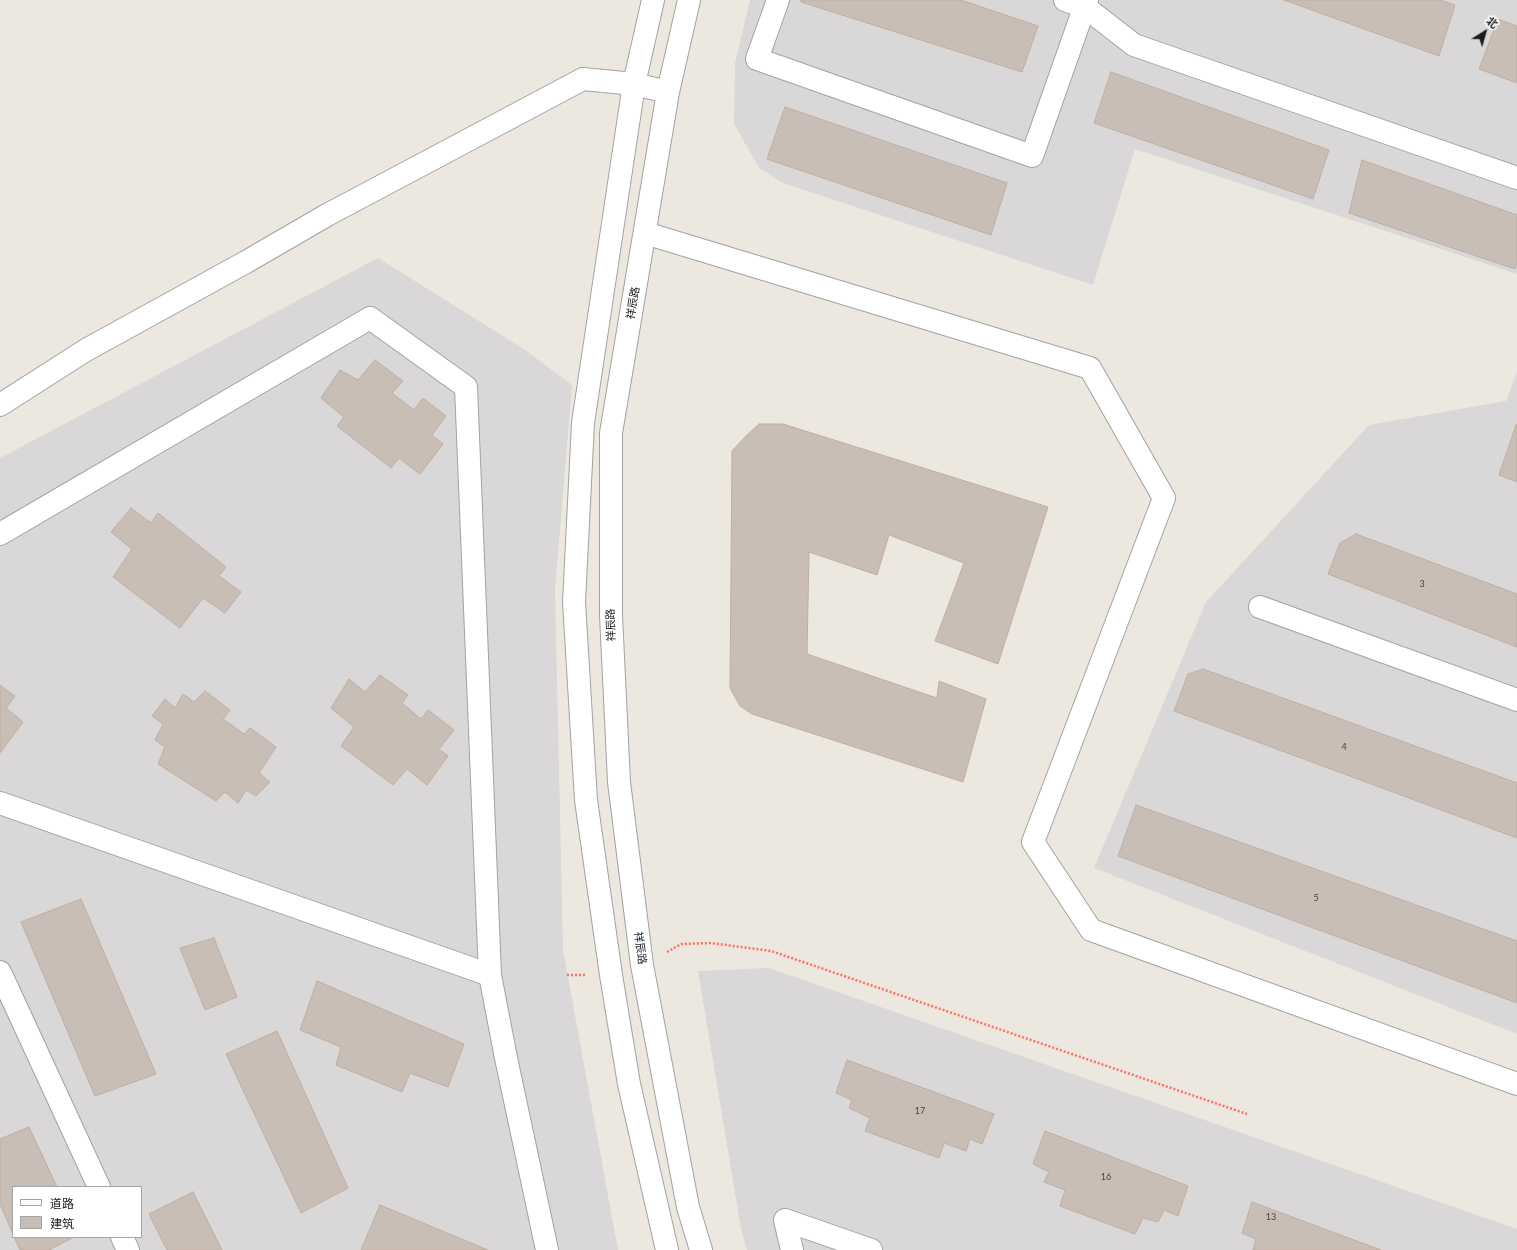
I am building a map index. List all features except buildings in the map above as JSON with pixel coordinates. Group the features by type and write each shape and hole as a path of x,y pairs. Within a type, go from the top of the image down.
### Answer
{"street":[{"path":"653,0 634,84 583,423 574,602 586,800 611,975 629,1084 667,1250"},
{"name":"祥辰路","path":"689,0 668,92 611,433 611,615 619,782 642,965 688,1207 701,1250"},
{"path":"778,0 758,59 1032,156 1079,2 1134,46 1517,178"},
{"path":"0,405 86,350 348,204 583,79 634,84 668,92"},
{"path":"645,233 1090,368 1164,498 1033,842 1091,930 1517,1084"},
{"path":"0,534 370,318 466,387 490,975 547,1250"},
{"path":"1260,607 1517,700"},
{"path":"0,803 490,975"},
{"path":"0,972 99,1186"},
{"path":"792,1250 785,1220 871,1250"},
{"path":"122,1238 128,1250"}],"path":[{"path":"642,965 681,944 711,943 771,951 1247,1114"},
{"path":"567,975 611,975"}],"shaded area":[{"path":"750,0 1517,0 1517,274 1135,149 1093,285 783,183 759,168 734,124 735,63"},
{"path":"378,258 525,350 572,385 555,590 563,950 618,1250 0,1250 0,458"},
{"path":"1517,372 1517,1034 1094,868 1206,602 1369,425 1506,401"},
{"path":"769,968 1517,1229 1517,1250 747,1250 741,1229 698,971"}]}
